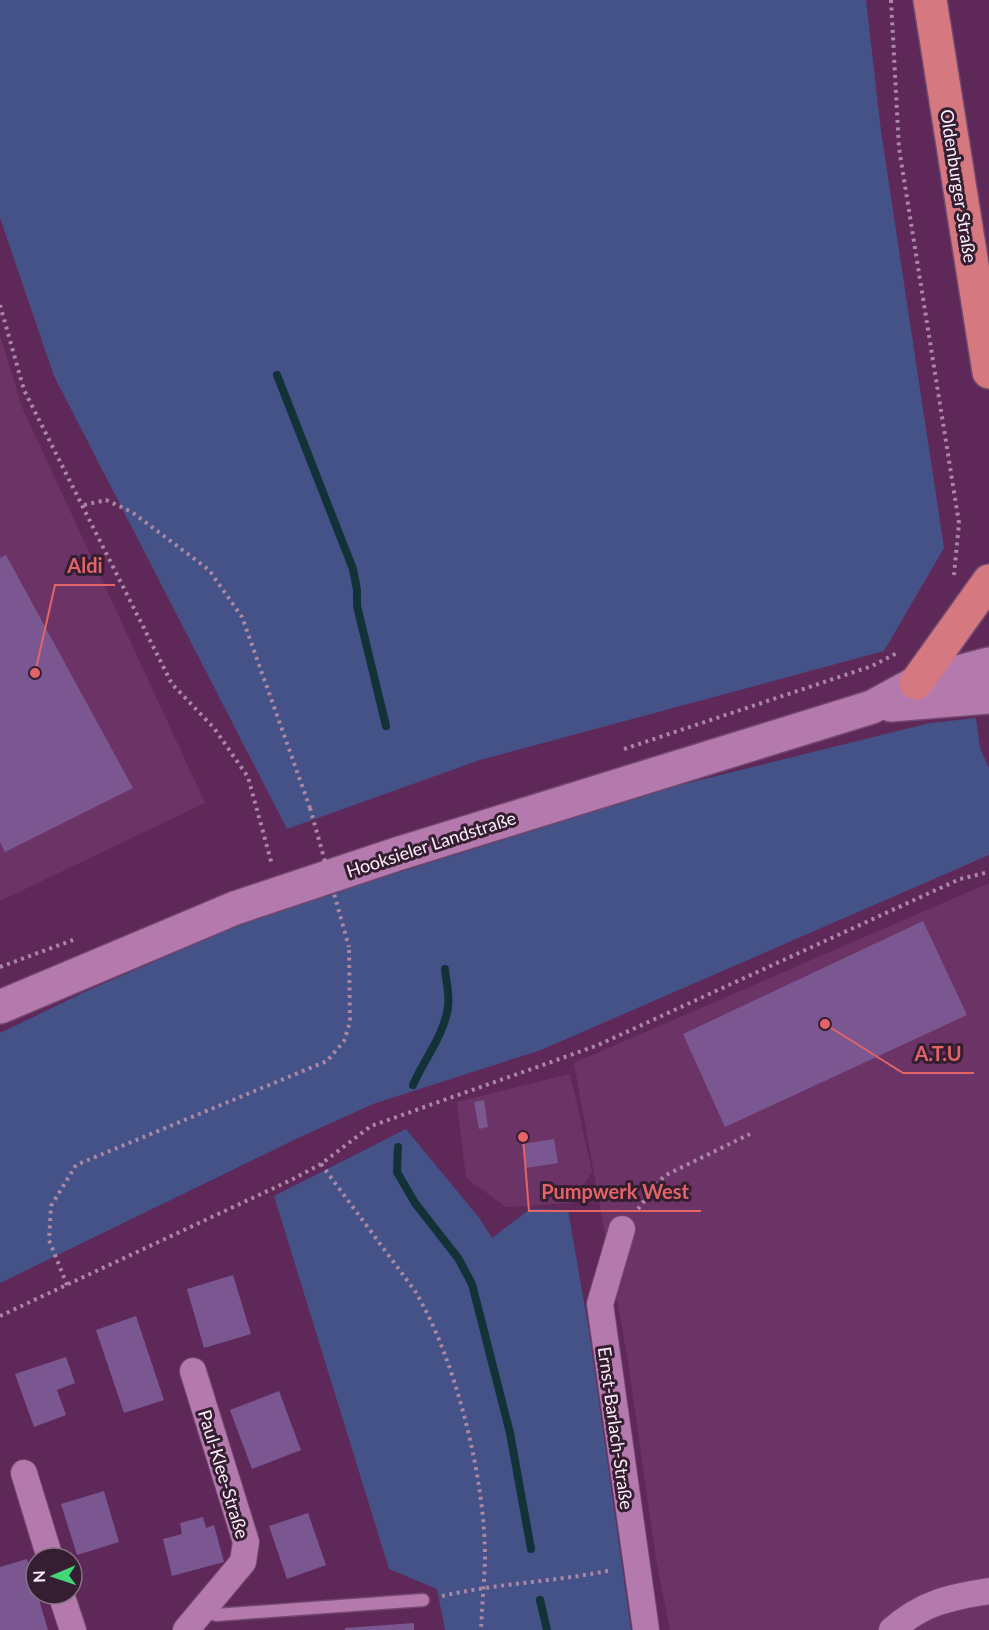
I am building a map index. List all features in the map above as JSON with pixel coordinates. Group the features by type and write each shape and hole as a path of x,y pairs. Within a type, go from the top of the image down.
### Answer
{"main road":[{"name":"Oldenburger Straße","path":"930,0 989,372"},
{"path":"916,683 989,580"},
{"name":"Hooksieler Landstraße","path":"0,1007 235,908 397,854 872,707 916,683 989,664"},
{"name":"Hooksieler Landstraße","path":"872,707 989,697"}],"street":[{"name":"Ernst-Barlach-Straße","path":"622,1228 600,1304 635,1566 646,1630"},
{"name":"Paul-Klee-Straße","path":"186,1630 243,1562 246,1542 193,1371"},
{"path":"24,1473 46,1546"},
{"path":"892,1630 912,1612 952,1596 989,1591"},
{"path":"66,1606 73,1630"}],"lane":[{"path":"203,1610 216,1615 423,1600"}],"path":[{"path":"891,0 899,148 959,523 955,572 951,580"},
{"path":"0,305 24,390 84,505 172,684 214,728 248,777 272,866"},
{"path":"67,1285 49,1239 51,1206 76,1165 327,1061 344,1041 350,1022 350,947 310,808 242,617 209,570 132,512 106,500 84,505"},
{"path":"0,1316 291,1180 321,1164 371,1126 596,1046 960,879 989,872"},
{"path":"622,1228 664,1176 750,1134"},
{"path":"321,1164 415,1292 426,1309 441,1348 472,1444 479,1486 484,1550 481,1630"},
{"path":"423,1600 482,1586 571,1578 635,1566"}],"shaded area":[{"path":"0,0 866,0 881,131 944,548 884,651 480,760 287,829 54,376 0,218"},
{"path":"0,335 22,407 205,803 0,901"},
{"path":"976,718 980,748 989,768 989,855 541,1050 373,1104 0,1283 0,1033 89,990 262,915 676,786 930,723"},
{"path":"989,883 989,1630 670,1630 656,1559 628,1361 574,1063"},
{"path":"570,1074 592,1172 571,1203 506,1207 466,1178 457,1102"},
{"path":"406,1129 480,1219 492,1238 530,1209 568,1210 589,1331 631,1630 445,1630 437,1589 389,1569 274,1196"}],"building":[{"path":"6,555 133,788 5,852 0,842 0,558"},
{"path":"923,921 967,1015 725,1127 683,1034"},
{"path":"484,1100 488,1127 479,1129 474,1102"},
{"path":"554,1139 558,1163 526,1168 522,1144"},
{"path":"233,1275 251,1334 204,1348 187,1289"},
{"path":"136,1316 164,1400 124,1413 96,1330"},
{"path":"66,1357 75,1383 57,1390 66,1415 34,1427 15,1374"},
{"path":"279,1391 301,1450 252,1469 230,1410"},
{"path":"104,1491 119,1542 84,1553 84,1546 74,1546 61,1504"},
{"path":"308,1513 326,1565 287,1579 269,1526"},
{"path":"203,1517 206,1528 214,1525 224,1562 172,1576 163,1539 182,1534 180,1523"},
{"path":"24,1560 24,1606 41,1606 48,1630 0,1630 0,1567"},
{"path":"414,1623 414,1630 345,1630 345,1628"}],"waterway":[{"path":"277,375 353,569 357,606 386,726"},
{"path":"413,1085 446,1018 449,998 445,969"},
{"path":"398,1147 397,1172 415,1203 458,1258 472,1284 510,1433 531,1549"},
{"path":"540,1600 547,1630"}],"place":[{"name":"Aldi","path":"35,673"},
{"name":"A.T.U","path":"825,1024"},
{"name":"Pumpwerk West","path":"523,1137"}]}
